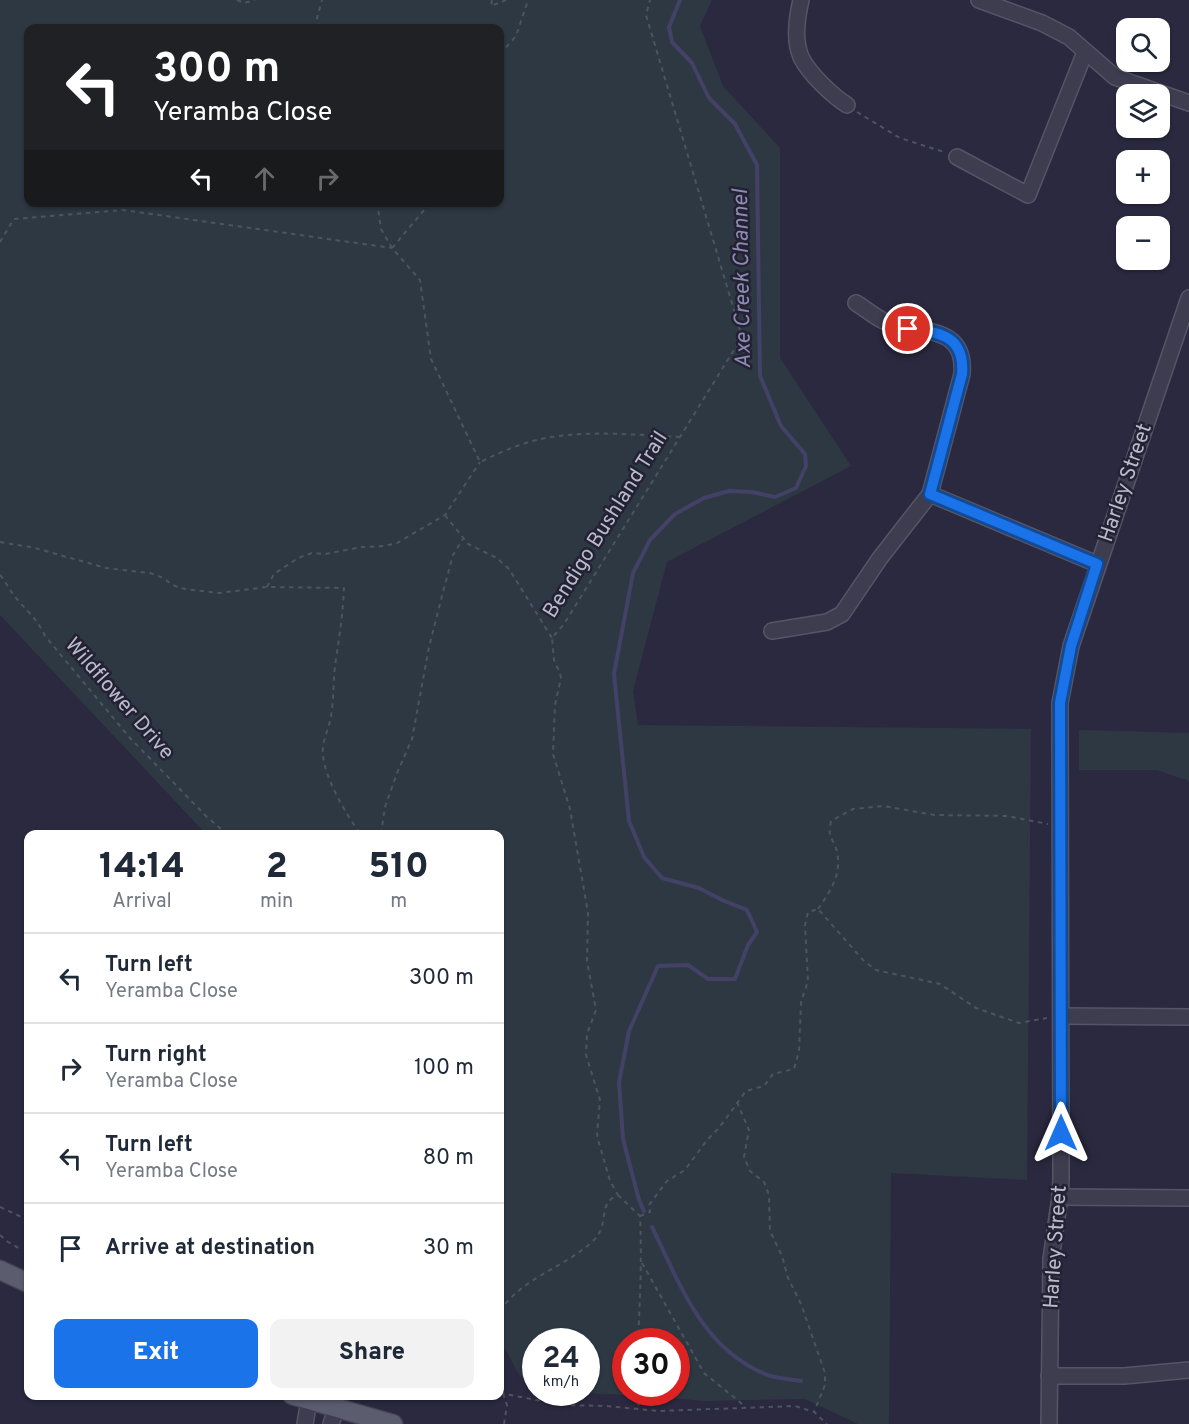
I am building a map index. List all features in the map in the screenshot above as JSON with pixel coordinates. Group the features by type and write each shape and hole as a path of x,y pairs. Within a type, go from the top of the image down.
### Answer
{"main road":[{"path":"0,1270 24,1281"},
{"path":"304,1400 333,1416 393,1424"}],"street":[{"path":"801,0 797,32 801,57 830,93 847,105"},
{"path":"979,0 1042,23 1069,37 1115,77 1189,103"},
{"path":"957,157 1028,195 1085,52"},
{"path":"772,631 827,622 842,614 880,558 930,494 962,374 961,354 953,340 939,332 908,329 885,322 856,303"},
{"name":"Harley Street","path":"1048,1424 1052,1259 1060,1197 1062,1016 1059,892 1062,683 1071,646 1097,564 1188,307"},
{"path":"930,494 1097,564"},
{"path":"1062,1016 1189,1017"},
{"path":"1060,1197 1189,1198"},
{"path":"1049,1376 1110,1377 1189,1370"},
{"path":"300,1400 305,1424"}],"path":[{"path":"237,0 244,3 255,0"},
{"path":"319,24 317,18 322,0"},
{"path":"492,0 491,6 506,0"},
{"path":"504,50 516,36 528,0"},
{"name":"Bendigo Bushland Trail","path":"618,1195 610,1181 599,1143 597,1134 600,1100 586,1055 587,1034 596,1010 587,961 589,920 570,809 553,754 556,691 561,678 554,660 552,638 564,624 742,337 646,15 650,0"},
{"path":"847,105 900,138 957,157"},
{"path":"378,207 381,230 392,248 420,280 431,359 480,462"},
{"path":"392,248 427,207"},
{"path":"0,242 14,219 123,210 392,248"},
{"path":"267,587 274,574 298,558 312,553 325,554 397,543 445,515 480,462 513,447 545,438 588,433 680,437"},
{"path":"445,515 468,544 497,558 509,569 552,638"},
{"path":"382,830 385,807 412,740 429,647 453,555 463,539"},
{"path":"0,542 35,548 106,568 150,573 184,589 219,593 267,587 344,588 332,713 322,756 329,778 349,818 358,830"},
{"name":"Wildflower Drive","path":"0,574 14,595 39,622 45,636 130,738 222,830"},
{"path":"640,1216 650,1212 649,1205 667,1181 685,1170 746,1090 764,1086 773,1074 794,1069 800,1051 801,1002 808,981 805,925 808,912 818,909 833,887 838,867 837,850 828,834 831,820 853,809 883,806 935,815 1007,816 1060,827"},
{"path":"818,909 863,960 876,969 940,984 976,1008 1019,1023 1062,1016"},
{"path":"737,1102 749,1130 744,1157 750,1171 764,1182 769,1195 770,1231 782,1256 788,1278 801,1304 825,1373 825,1385 814,1412"},
{"path":"504,1305 517,1291 591,1243 604,1224 606,1203 610,1198 618,1195 640,1216 642,1263 639,1280 638,1328"},
{"path":"0,1207 24,1218"},
{"path":"0,1234 22,1250"},
{"path":"642,1263 704,1374 744,1407"},
{"path":"504,1395 562,1405 659,1411 795,1406 814,1412 827,1424"},
{"path":"504,1400 507,1405 504,1424"}],"shaded area":[{"path":"0,0 712,0 700,26 723,86 780,148 780,358 851,466 667,562 633,691 638,725 1031,729 1027,1180 891,1173 889,1424 858,1424 805,1399 690,1400 690,1328 612,1328 612,1394 600,1394 600,1328 522,1328 522,1377 518,1373 504,1348 504,830 202,830 0,615"},
{"path":"1079,730 1189,733 1189,781 1157,770 1079,770"}],"waterway":[{"name":"Axe Creek Channel","path":"644,1211 623,1139 619,1082 629,1031 658,966 688,965 708,979 735,979 748,945 757,932 747,910 699,888 662,878 644,857 629,821 614,674 633,573 650,540 675,514 704,498 729,491 752,492 775,497 796,488 806,466 805,454 781,426 760,376 757,165 735,124 709,98 692,63 672,42 669,27 680,0"},
{"name":"Axe Creek Channel","path":"652,1227 695,1312 725,1348 743,1363 765,1374 801,1381"}],"route":[{"path":"908,329 939,332 953,340 961,354 963,364 930,494 1097,564 1065,667 1060,703 1061,1133"}]}
